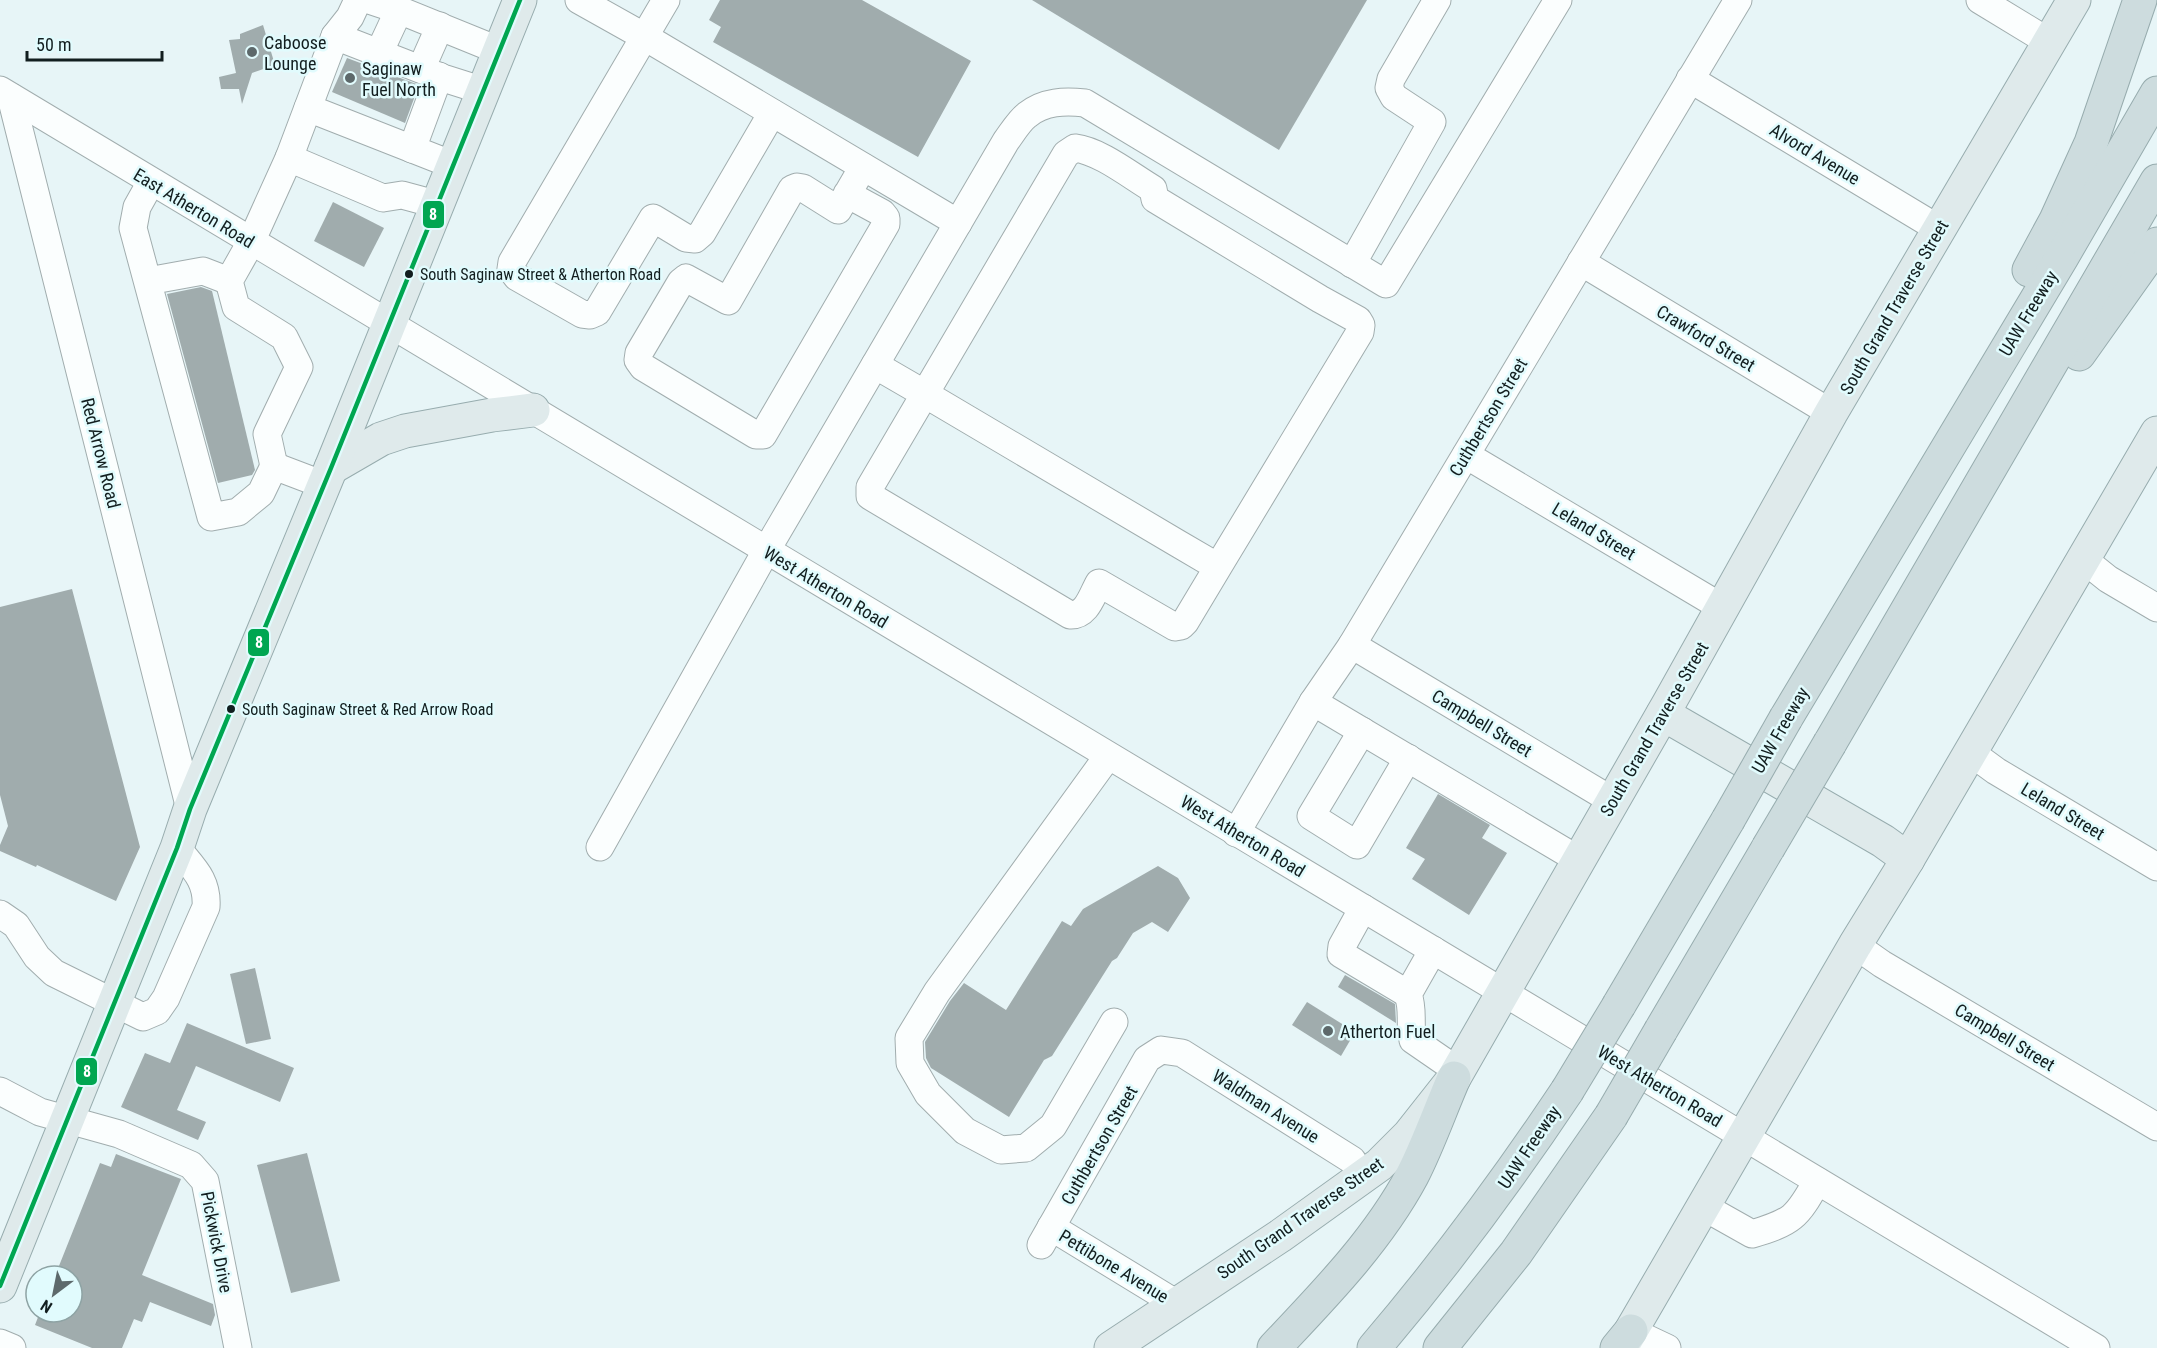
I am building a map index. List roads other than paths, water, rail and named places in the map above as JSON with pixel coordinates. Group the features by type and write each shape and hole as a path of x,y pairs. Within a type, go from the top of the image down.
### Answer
{"highway":[{"path":"1868,581 1961,395 2069,193 2098,125 2140,0"},
{"name":"UAW Freeway","path":"1374,1348 1473,1226 1567,1090 2157,93"},
{"path":"1440,1348 1523,1243 1611,1116 2157,181"},
{"path":"1899,625 2045,402 2157,244"},
{"path":"1274,1348 1341,1274 1381,1225 1412,1175 1456,1074"}],"main road":[{"path":"0,1286 177,848 190,809 439,205 520,0"},
{"name":"South Grand Traverse Street","path":"1111,1348 1280,1236 1379,1165 1409,1135 1456,1074 1663,714 1831,413 2074,0"},
{"path":"328,476 366,447 392,434 492,415 533,410"},
{"path":"1623,1342 1704,1208 1855,945 1908,859 2157,433"},
{"path":"1663,714 1882,841 1908,859"}],"street":[{"path":"151,182 136,207 133,228 211,517 238,512 261,493 274,466 267,434 299,367 284,337 236,307 229,281 251,242 289,158 334,36 350,17 358,0"},
{"path":"369,0 500,51"},
{"path":"579,0 958,223"},
{"path":"666,0 512,262 512,269 517,277 582,314 590,315 597,312 653,218 686,238 695,239 702,233 772,112"},
{"path":"1352,264 1432,122 1394,97 1389,88 1391,79 1437,0"},
{"path":"600,847 766,551 1006,141 1026,115 1062,100 1085,103 1386,284 1558,0"},
{"name":"Cuthbertson Street","path":"1236,833 1313,702 1352,645 1738,0"},
{"path":"1980,0 2049,42"},
{"path":"379,53 399,10"},
{"path":"412,149 440,26"},
{"path":"334,36 484,91"},
{"name":"Alvord Avenue","path":"1690,79 1939,229"},
{"name":"East Atherton Road","path":"6,94 389,324"},
{"name":"Red Arrow Road","path":"6,94 190,809"},
{"path":"308,108 453,165"},
{"path":"1075,148 1086,150 1153,189 1155,199 1358,320 1361,325 1360,332 1218,567 1181,626 1175,627 1099,582 1084,611 1077,615 1070,615 870,496 870,487 1066,154 1075,148"},
{"path":"289,158 383,198 402,195 439,205"},
{"path":"848,194 882,213 886,218 886,224 763,435 756,435 643,367 638,360 639,353 681,282 686,278 693,280 728,301 792,189 803,188 838,210 863,167"},
{"name":"Crawford Street","path":"1581,262 1831,413"},
{"path":"148,281 203,271 229,281"},
{"name":"West Atherton Road","path":"389,324 2096,1348"},
{"path":"875,365 1218,567"},
{"name":"Leland Street","path":"1466,455 1723,608"},
{"path":"274,466 328,476"},
{"path":"2083,559 2108,579 2157,608"},
{"name":"Campbell Street","path":"1352,645 1613,801"},
{"path":"1313,702 1579,860"},
{"path":"1362,731 1311,816 1357,845 1408,758"},
{"name":"Leland Street","path":"1970,752 1996,771 2157,867"},
{"path":"1108,756 938,992 909,1038 910,1063 928,1094 964,1131 1001,1150 1026,1148 1053,1126 1114,1022"},
{"path":"0,914 16,925 37,957 54,973 143,1017 157,1011 166,998 206,907 207,893 201,878 177,848"},
{"path":"1363,908 1342,946 1341,954 1408,993 1413,1007 1410,1028 1413,1040 1456,1074"},
{"name":"Campbell Street","path":"1855,945 1882,964 2157,1127"},
{"path":"1408,993 1433,950"},
{"name":"Cuthbertson Street","path":"1046,1236 1147,1059 1161,1050"},
{"name":"Waldman Avenue","path":"1161,1050 1182,1053 1192,1059 1352,1160 1363,1177"},
{"name":"Pickwick Drive","path":"2,1099 39,1112 119,1134 191,1165 205,1181 238,1348"},
{"path":"1704,1208 1752,1234 1782,1225 1802,1209 1817,1181"},
{"name":"Pettibone Avenue","path":"1046,1236 1177,1304"},
{"path":"1623,1342 1667,1348"},
{"path":"0,1343 12,1348"}],"place":[{"name":"Caboose Lounge","path":"252,52"},
{"name":"Saginaw Fuel North","path":"350,78"},
{"name":"South Saginaw Street & Atherton Road","path":"409,274"},
{"name":"South Saginaw Street & Red Arrow Road","path":"231,709"},
{"name":"Atherton Fuel","path":"1328,1031"}]}
